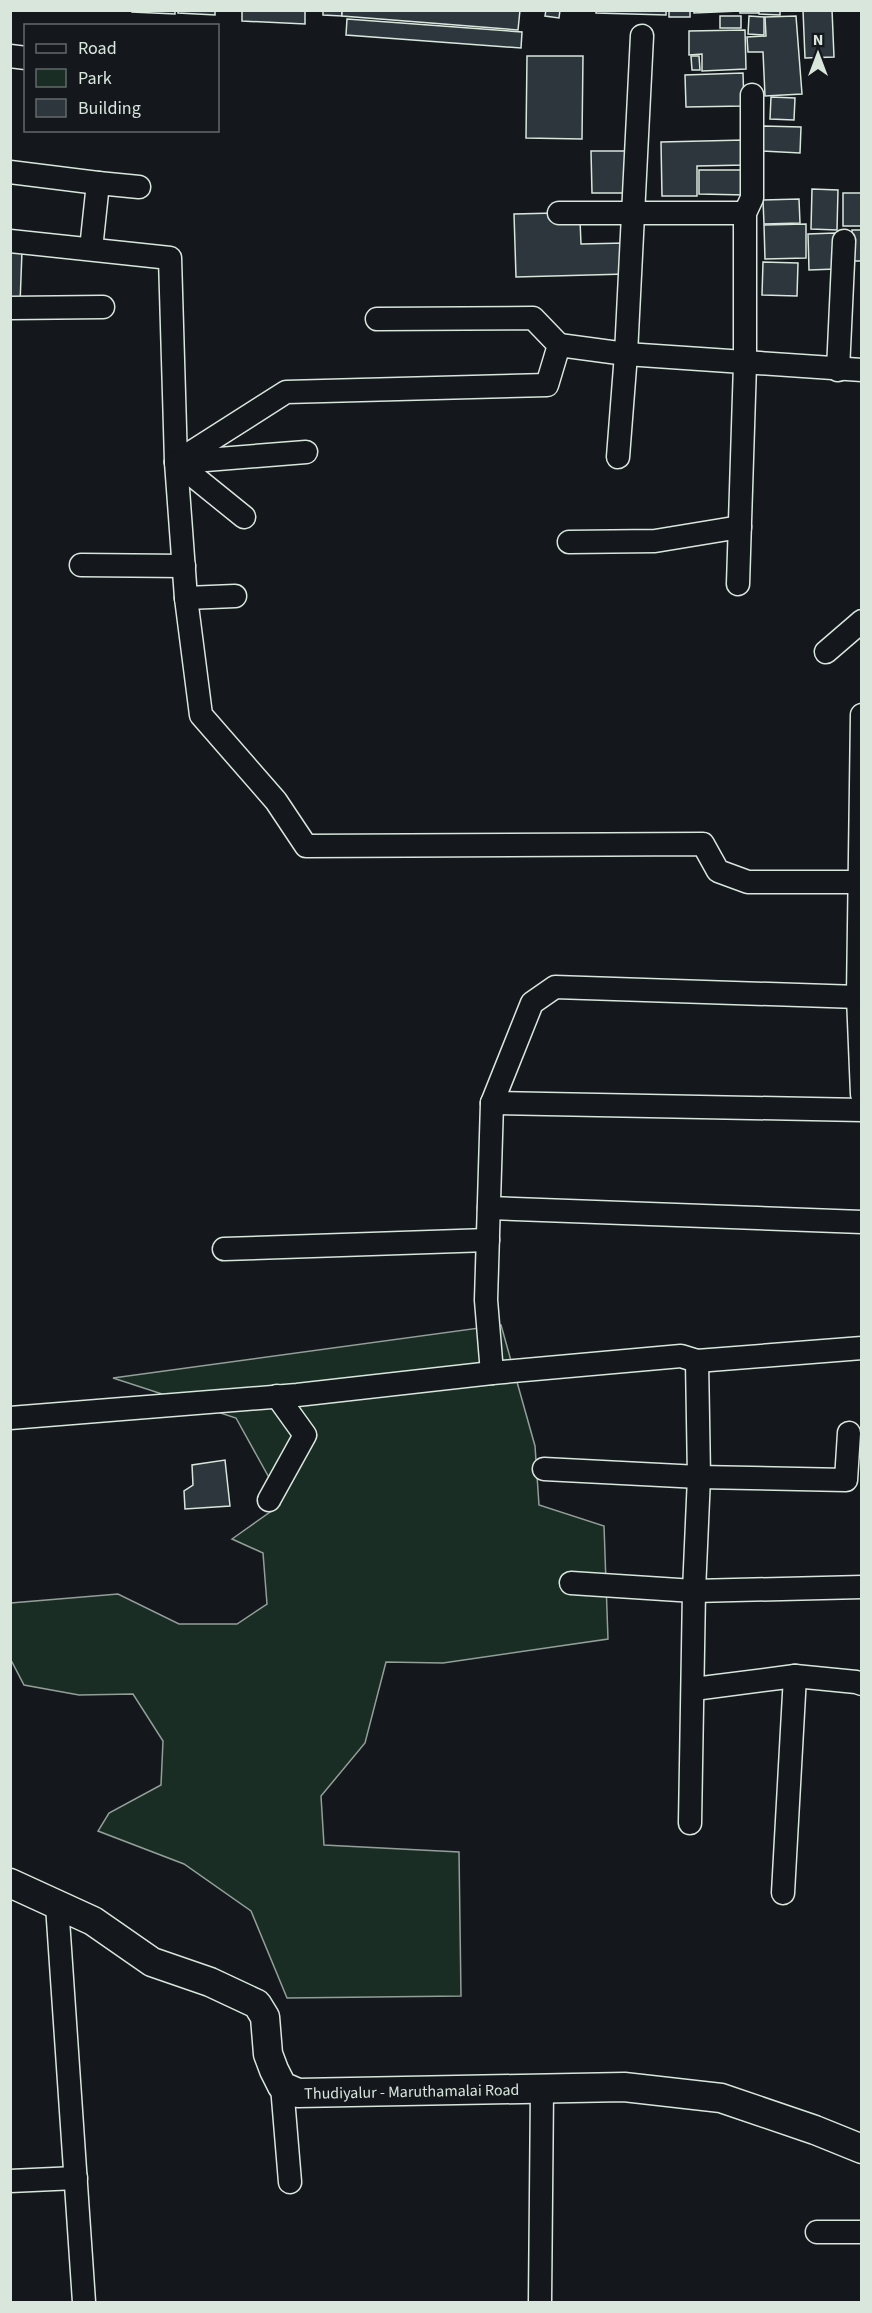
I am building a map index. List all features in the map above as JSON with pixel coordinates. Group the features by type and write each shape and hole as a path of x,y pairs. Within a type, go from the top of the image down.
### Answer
{"main road":[{"name":"Thudiyalur - Maruthamalai Road","path":"10,1883 93,1921 152,1962 210,1982 257,2004 265,2017 268,2054 282,2086 298,2093 624,2087 721,2098 815,2130 861,2149"}],"street":[{"path":"618,457 626,354 642,36"},
{"path":"738,584 746,364 745,213 752,198 752,95"},
{"path":"10,172 139,187"},
{"path":"91,249 98,183"},
{"path":"559,213 745,213"},
{"path":"10,241 170,258 176,462 186,598 201,715 276,801 306,846 704,844 718,871 748,882 861,882"},
{"path":"838,370 844,241"},
{"path":"10,308 103,307"},
{"path":"377,319 533,318 559,345 626,354 746,364 861,370"},
{"path":"176,462 286,392 546,385 559,345"},
{"path":"176,462 306,452"},
{"path":"176,462 244,517"},
{"path":"569,542 655,541 740,527"},
{"path":"81,564 184,566"},
{"path":"186,598 235,596"},
{"path":"826,652 861,621"},
{"path":"861,715 858,997 861,1094"},
{"path":"492,1373 486,1300 492,1103 532,1002 555,987 858,997"},
{"path":"492,1103 861,1110"},
{"path":"489,1208 861,1222"},
{"path":"224,1250 488,1240"},
{"path":"10,1418 277,1396 681,1356 697,1361 861,1348"},
{"path":"690,1823 693,1591 699,1477 697,1361"},
{"path":"269,1500 305,1435 277,1396"},
{"path":"544,1469 699,1477 846,1480 849,1433"},
{"path":"571,1583 693,1591 861,1587"},
{"path":"693,1689 795,1676 861,1684"},
{"path":"783,1893 795,1676"},
{"path":"57,1905 84,2302"},
{"path":"282,2086 290,2182"},
{"path":"540,2302 542,2089"},
{"path":"10,2181 76,2178"},
{"path":"817,2232 861,2232"}],"green space":[{"path":"501,1325 535,1446 539,1505 604,1526 608,1639 443,1663 386,1662 365,1743 321,1796 324,1845 459,1852 461,1996 287,1998 251,1911 184,1864 98,1831 109,1813 161,1785 163,1741 133,1694 79,1695 24,1685 11,1660 11,1603 118,1594 179,1624 237,1624 267,1604 263,1553 232,1539 280,1505 272,1483 236,1418 113,1378"}],"building":[{"path":"132,10 175,10 175,14 132,12"},
{"path":"178,10 215,10 215,15 178,13"},
{"path":"242,10 305,10 305,24 242,21"},
{"path":"323,10 342,10 342,16 323,15"},
{"path":"342,10 520,10 518,30 342,16"},
{"path":"546,10 560,10 559,18 545,16"},
{"path":"596,10 666,10 666,15 596,13"},
{"path":"669,10 690,10 690,17 669,17"},
{"path":"694,10 739,10 739,11 694,13"},
{"path":"740,10 758,10 758,13 740,13"},
{"path":"759,10 780,10 780,15 759,14"},
{"path":"803,10 832,10 834,57 805,58"},
{"path":"720,16 741,16 741,28 720,28"},
{"path":"749,16 764,17 764,35 748,34"},
{"path":"796,16 802,94 765,96 763,52 748,52 747,37 766,36 765,17"},
{"path":"347,19 522,32 521,48 346,35"},
{"path":"745,30 746,69 702,71 702,54 689,55 689,31"},
{"path":"527,56 583,56 582,139 526,138"},
{"path":"691,56 699,56 700,70 692,70"},
{"path":"743,73 744,106 686,107 685,75"},
{"path":"771,97 795,98 794,120 770,119"},
{"path":"763,126 801,127 800,153 762,151"},
{"path":"744,140 745,165 697,166 697,196 662,196 661,142"},
{"path":"591,151 626,151 626,193 592,193"},
{"path":"699,170 745,170 745,195 699,194"},
{"path":"812,189 838,190 837,230 811,229"},
{"path":"843,193 862,193 862,226 843,226"},
{"path":"799,199 800,223 764,224 763,200"},
{"path":"555,213 580,220 581,244 625,243 626,274 516,277 514,214"},
{"path":"806,224 806,258 765,259 764,225"},
{"path":"852,230 862,230 862,261 851,261"},
{"path":"835,233 836,269 809,270 808,234"},
{"path":"10,251 22,251 20,304 10,303"},
{"path":"763,262 798,263 797,296 762,295"},
{"path":"225,1460 230,1506 185,1509 184,1491 193,1485 192,1465"}]}
